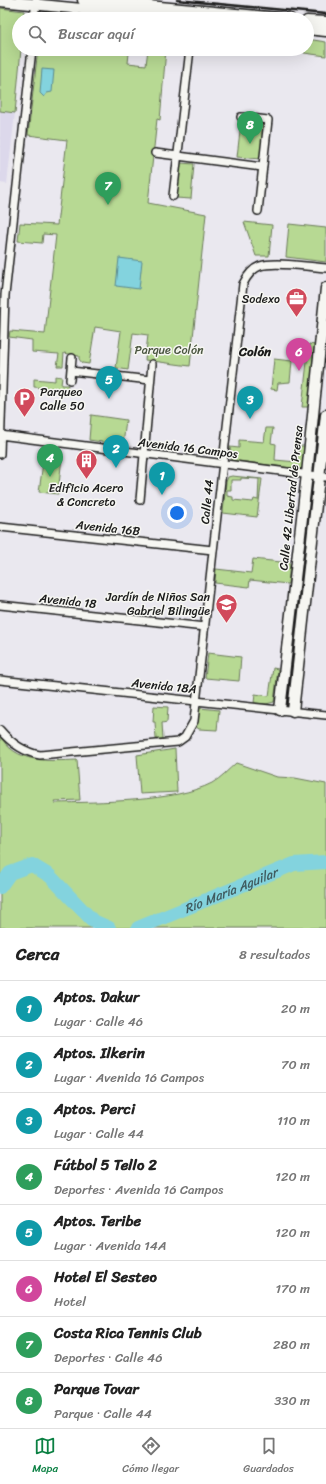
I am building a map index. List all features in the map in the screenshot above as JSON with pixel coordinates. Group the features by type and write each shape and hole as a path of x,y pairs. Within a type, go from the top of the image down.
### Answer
{"main road":[{"path":"83,0 214,12"},
{"path":"0,1 36,2 123,12"},
{"path":"314,21 326,22"},
{"path":"314,30 326,31"},
{"name":"Calle 42 Libertad de Prensa","path":"280,710 307,474 326,288"},
{"path":"293,711 323,476 326,415"}],"street":[{"path":"35,12 36,2"},
{"path":"0,454 3,294 31,56"},
{"path":"173,196 189,56"},
{"path":"241,117 268,120 258,211"},
{"path":"155,153 262,167"},
{"name":"Calle 44","path":"0,730 17,747 30,753 40,755 165,744 178,742 185,737 194,721 244,284 252,270 260,266 270,264 326,268"},
{"path":"70,380 72,358"},
{"path":"140,500 152,364"},
{"path":"71,371 150,380"},
{"name":"Avenida 16 Campos","path":"0,435 323,476"},
{"name":"Avenida 16B","path":"0,527 213,550"},
{"name":"Avenida 18","path":"0,605 205,627"},
{"name":"Avenida 18A","path":"0,680 326,715"}],"shaded area":[{"path":"0,111 15,113 7,184 0,183"}],"green space":[{"path":"0,8 24,12 12,12 12,56 20,56 15,113 0,111"},
{"path":"314,40 326,42 326,56 314,54"},
{"name":"Parque Colón","path":"37,56 129,56 128,63 146,65 147,56 165,56 160,120 157,119 148,203 206,214 190,366 145,360 148,335 133,333 128,370 116,368 121,331 95,327 89,364 82,363 79,356 64,353 63,366 57,366 59,354 32,352 32,340 9,337 10,331 45,334 56,235 43,234 42,243 18,241 20,223 57,225 67,140 28,135"},
{"path":"241,122 264,125 260,159 237,157"},
{"path":"180,163 194,164 191,199 176,198"},
{"path":"244,222 272,225 269,256 256,256"},
{"path":"289,224 326,228 326,262 286,257"},
{"path":"309,344 315,345 309,407 302,407"},
{"path":"274,359 292,361 290,382 278,383 277,390 271,389"},
{"path":"55,376 62,377 61,385 68,385 67,390 34,387 34,379 55,381"},
{"path":"91,415 126,420 123,445 89,440"},
{"path":"266,428 273,428 271,443 276,444 275,460 297,462 299,446 306,446 303,468 299,469 231,460 230,447 239,448 239,440 264,442"},
{"path":"44,455 62,457 58,494 39,492"},
{"path":"232,476 262,479 257,517 223,513 226,482 228,477","holes":["241,478 259,479 258,500 254,499 253,502 233,500 233,497 227,496 227,490 231,490 231,480 241,480"]},
{"path":"253,559 290,563 288,584 250,580 249,587 215,583 216,569 251,573"},
{"path":"208,653 241,657 239,681 205,678"},
{"path":"273,668 278,669 274,702 266,704 254,703 255,694 269,696"},
{"path":"154,706 168,707 167,722 162,723 163,739 156,739 155,722 153,722"},
{"path":"200,708 219,710 217,730 199,729 196,727 198,710"},
{"path":"0,735 6,744 23,756 34,759 56,761 77,760 80,800 54,801 55,803 136,800 178,794 212,783 236,763 277,777 295,778 326,784 326,928 0,928"},
{"path":"175,749 177,792 140,794 137,755"}],"water":[{"path":"42,69 54,70 52,92 47,93 44,97 40,93"},
{"path":"119,258 142,261 139,289 116,286"}],"waterway":[{"name":"Río María Aguilar","path":"138,928 294,864 326,862"},
{"name":"Río María Aguilar","path":"0,887 10,873 32,865 50,876 93,921 109,928"}],"railway":[{"path":"177,0 305,12"},
{"path":"314,13 326,14"}],"place":[{"name":"Parque Tovar","path":"250,144"},
{"name":"Costa Rica Tennis Club","path":"108,205"},
{"name":"Sodexo","path":"296,318"},
{"name":"Hotel El Sesteo","path":"299,371"},
{"name":"Aptos. Teribe","path":"109,399"},
{"name":"Parqueo Calle 50","path":"24,418"},
{"name":"Aptos. Perci","path":"250,419"},
{"name":"Aptos. Ilkerin","path":"116,468"},
{"name":"Fútbol 5 Tello 2","path":"50,477"},
{"name":"Edificio Acero & Concreto","path":"86,480"},
{"name":"Aptos. Dakur","path":"162,495"},
{"name":"Jardín de Niños San Gabriel Bilingüe","path":"226,624"}],"district":[{"name":"Colón","path":"255,351"}]}
